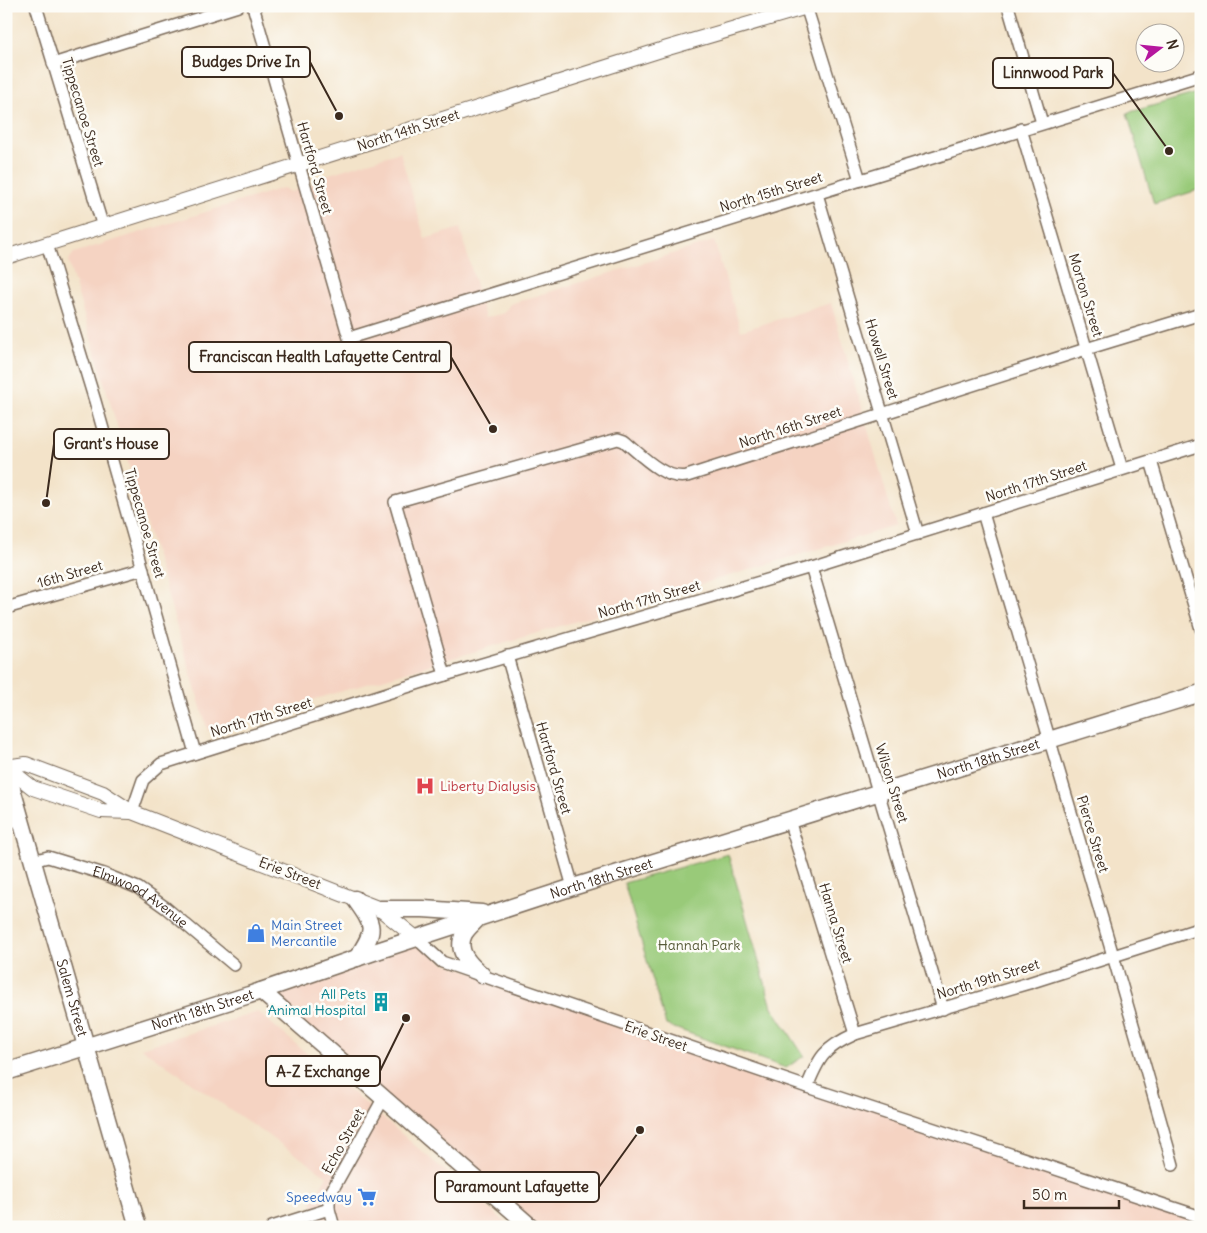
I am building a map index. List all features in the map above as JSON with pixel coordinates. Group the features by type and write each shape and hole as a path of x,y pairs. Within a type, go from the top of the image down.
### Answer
{"main road":[{"name":"North 18th Street","path":"6,1072 261,991 572,887 879,794 1201,693"},
{"name":"Salem Street","path":"6,767 13,821 32,861 138,1227"},
{"path":"355,899 368,917 371,926 370,938 357,958"},
{"path":"380,909 423,909 494,913"},
{"path":"478,918 464,934 462,944 468,963 482,976"},
{"path":"261,991 531,1227"}],"street":[{"name":"Tippecanoe Street","path":"36,6 102,227"},
{"path":"53,64 238,6"},
{"name":"Hartford Street","path":"252,6 350,338"},
{"path":"1008,6 1042,122"},
{"path":"808,7 860,180"},
{"name":"North 14th Street","path":"6,257 661,50 808,7"},
{"name":"North 15th Street","path":"350,338 817,194 1042,122 1201,75"},
{"name":"Morton Street","path":"1021,129 1122,469"},
{"name":"Howell Street","path":"817,194 918,534"},
{"name":"Tippecanoe Street","path":"47,244 195,753"},
{"name":"North 16th Street","path":"444,675 395,502 618,439 624,441 669,475 680,478 1201,314"},
{"name":"North 17th Street","path":"132,812 143,780 161,764 444,675 811,567 1201,445"},
{"path":"1151,461 1201,628"},
{"name":"Pierce Street","path":"983,513 1114,956 1173,1165"},
{"name":"Wilson Street","path":"811,567 942,1009"},
{"name":"16th Street","path":"6,608 143,569"},
{"name":"Hartford Street","path":"507,656 572,887"},
{"name":"Erie Street","path":"6,767 26,764 103,792 132,812 380,909 442,962 807,1087 1201,1216"},
{"name":"Erie Street","path":"6,767 33,788 101,810 132,812"},
{"name":"Hanna Street","path":"789,820 854,1034"},
{"name":"Elmwood Avenue","path":"32,861 48,857 104,874 138,888 166,908 234,965"},
{"name":"North 19th Street","path":"807,1087 824,1053 837,1042 854,1034 942,1009 1201,928"},
{"name":"Echo Street","path":"334,1227 329,1208 329,1196 383,1099"},
{"path":"272,1227 329,1208"}],"shaded area":[{"path":"400,152 425,239 460,228 485,318 504,313 510,304 714,241 741,331 831,303 896,526 208,731 68,261 74,253 283,188 291,192 323,180 323,176"},
{"path":"416,938 442,962 1201,1217 1201,1227 531,1227 261,991"},
{"path":"258,1012 511,1227 322,1227 312,1201 327,1176 141,1048"}],"green space":[{"path":"1201,92 1201,189 1154,204 1127,113"},
{"name":"Hannah Park","path":"728,854 772,1007 804,1056 786,1068 666,1025 624,883"}],"place":[{"name":"Budges Drive In","path":"339,116"},
{"name":"Linnwood Park","path":"1169,151"},
{"name":"Franciscan Health Lafayette Central","path":"493,429"},
{"name":"Grant's House","path":"46,503"},
{"name":"Liberty Dialysis","path":"425,786"},
{"name":"Main Street Mercantile","path":"256,933"},
{"name":"All Pets Animal Hospital","path":"381,1002"},
{"name":"A-Z Exchange","path":"406,1018"},
{"name":"Paramount Lafayette","path":"640,1130"},
{"name":"Speedway","path":"367,1197"}]}
